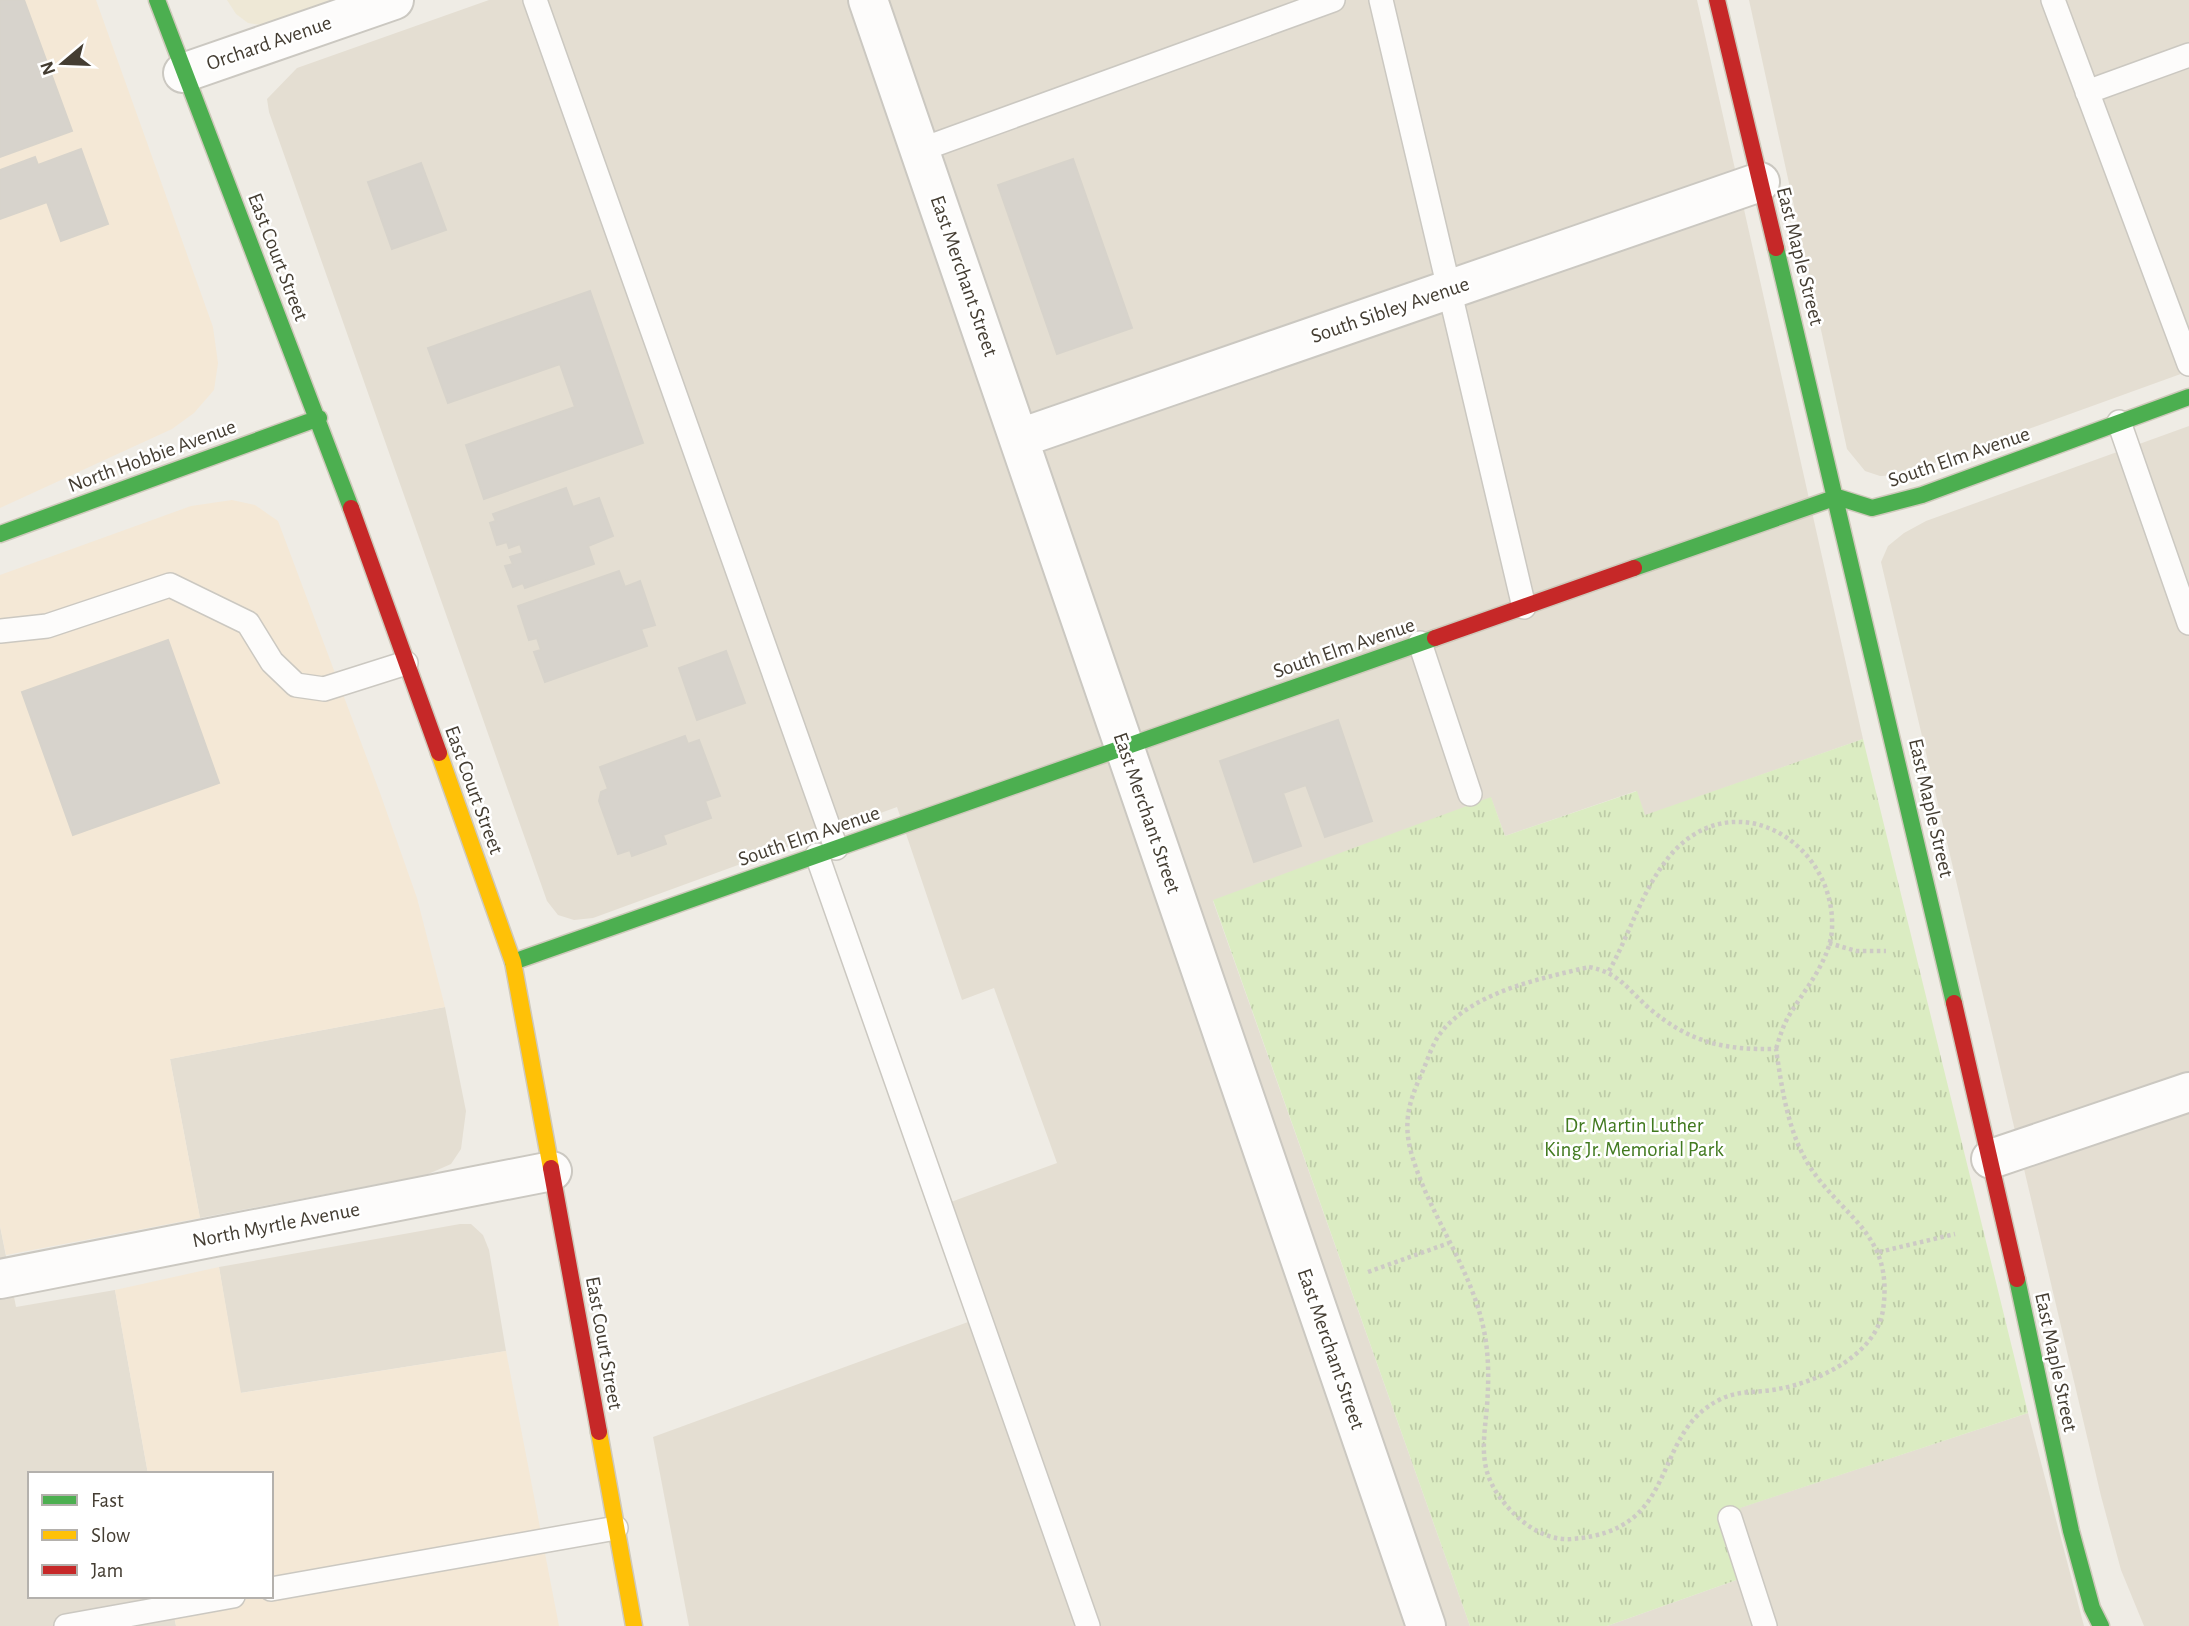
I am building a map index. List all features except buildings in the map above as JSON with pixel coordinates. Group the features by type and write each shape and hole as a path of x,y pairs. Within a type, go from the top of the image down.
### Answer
{"main road":[{"name":"East Court Street","path":"157,0 183,73 319,418 513,962 634,1626"},
{"name":"East Maple Street","path":"1717,0 1837,497 1990,1159 2070,1531 2092,1608 2101,1626"},
{"name":"South Elm Avenue","path":"513,962 1837,497 1872,508 1922,495 2189,397"},
{"name":"North Hobbie Avenue","path":"0,534 319,418"}],"street":[{"name":"Orchard Avenue","path":"183,73 394,0"},
{"name":"East Merchant Street","path":"868,0 1426,1626"},
{"name":"South Sibley Avenue","path":"1020,438 1760,182"},
{"path":"1990,1159 2189,1092"},
{"name":"North Myrtle Avenue","path":"0,1279 552,1171"}],"lane":[{"path":"535,0 1088,1626"},
{"path":"920,150 1333,0"},
{"path":"1381,0 1524,607"},
{"path":"2053,0 2189,364"},
{"path":"2087,92 2189,55"},
{"path":"2119,422 2189,622"},
{"path":"0,631 47,626 170,585 248,623 272,662 296,685 324,689 407,663"},
{"path":"1420,643 1470,794"},
{"path":"1730,1518 1765,1626"},
{"path":"273,1589 616,1528"},
{"path":"66,1626 222,1598"}],"path":[{"path":"1609,971 1656,874 1668,858 1701,831 1720,825 1742,823 1764,827 1787,837 1807,852 1823,876 1831,902 1829,943 1786,1022 1776,1049 1786,1105 1795,1136 1811,1168 1864,1227 1879,1252 1883,1312 1870,1339 1854,1354 1814,1379 1778,1389 1725,1397 1703,1409 1671,1457 1653,1498 1631,1521 1599,1536 1566,1539 1536,1531 1515,1516 1497,1494 1484,1466 1482,1446 1489,1366 1484,1329 1466,1273 1412,1154 1406,1128 1408,1103 1438,1037 1458,1015 1480,1002 1551,976 1589,967 1609,971 1650,1009 1677,1028 1707,1042 1734,1050 1776,1049"},
{"path":"1829,943 1856,951 1886,951"},
{"path":"1879,1252 1955,1234"},
{"path":"1368,1272 1450,1242"}],"shaded area":[{"path":"0,0 96,0 213,327 218,363 214,390 194,413 172,429 0,508"},
{"path":"227,0 332,0 261,25 248,23 236,14"},
{"path":"489,0 1697,0 1863,739 1645,816 1636,791 1505,836 1491,798 1213,901 1470,1626 689,1626 653,1437 990,1314 951,1202 1057,1163 994,988 962,1000 897,807 593,918 574,920 558,915 547,901 269,112 267,99 297,68"},
{"path":"1749,0 2189,0 2189,371 1901,475 1880,476 1865,471 1847,449"},
{"path":"2189,426 2189,1626 2144,1626 2121,1570 2101,1496 1881,562 1888,546 1926,521"},
{"path":"232,500 255,505 278,521 417,898 445,1007 170,1059 200,1218 6,1255 0,1226 0,575 191,506"},
{"path":"445,1007 466,1111 461,1149 451,1164 426,1175 200,1218 170,1059"},
{"path":"471,1224 483,1235 489,1250 506,1351 240,1393 219,1267"},
{"path":"0,1226 16,1307 115,1290 148,1472 28,1472 28,1598 170,1598 176,1626 0,1626"},
{"path":"219,1267 241,1393 506,1351 559,1626 176,1626 170,1598 273,1598 273,1472 148,1472 115,1290"},
{"path":"2028,1413 2084,1626 1607,1626 1759,1572 1739,1508"}],"green space":[{"name":"Dr. Martin Luther King Jr. Memorial Park","path":"1863,739 2028,1413 1740,1508 1759,1572 1607,1626 1470,1626 1213,900 1491,797 1505,836 1637,791 1645,815"}],"traffic: fast":[{"path":"157,0 351,508"},
{"path":"1776,248 1954,1003"},
{"path":"1634,568 1837,497 1872,508 1922,495 2189,397"},
{"path":"0,534 319,418"},
{"path":"513,962 1435,638"},
{"path":"2017,1279 2071,1531 2092,1608 2101,1626"}],"traffic: slow":[{"path":"439,753 513,962 551,1168"},
{"path":"599,1432 634,1626"}],"traffic: jam":[{"path":"1717,0 1776,248"},
{"path":"351,508 439,753"},
{"path":"1435,638 1634,568"},
{"path":"1954,1003 2017,1279"},
{"path":"551,1168 599,1432"}]}
